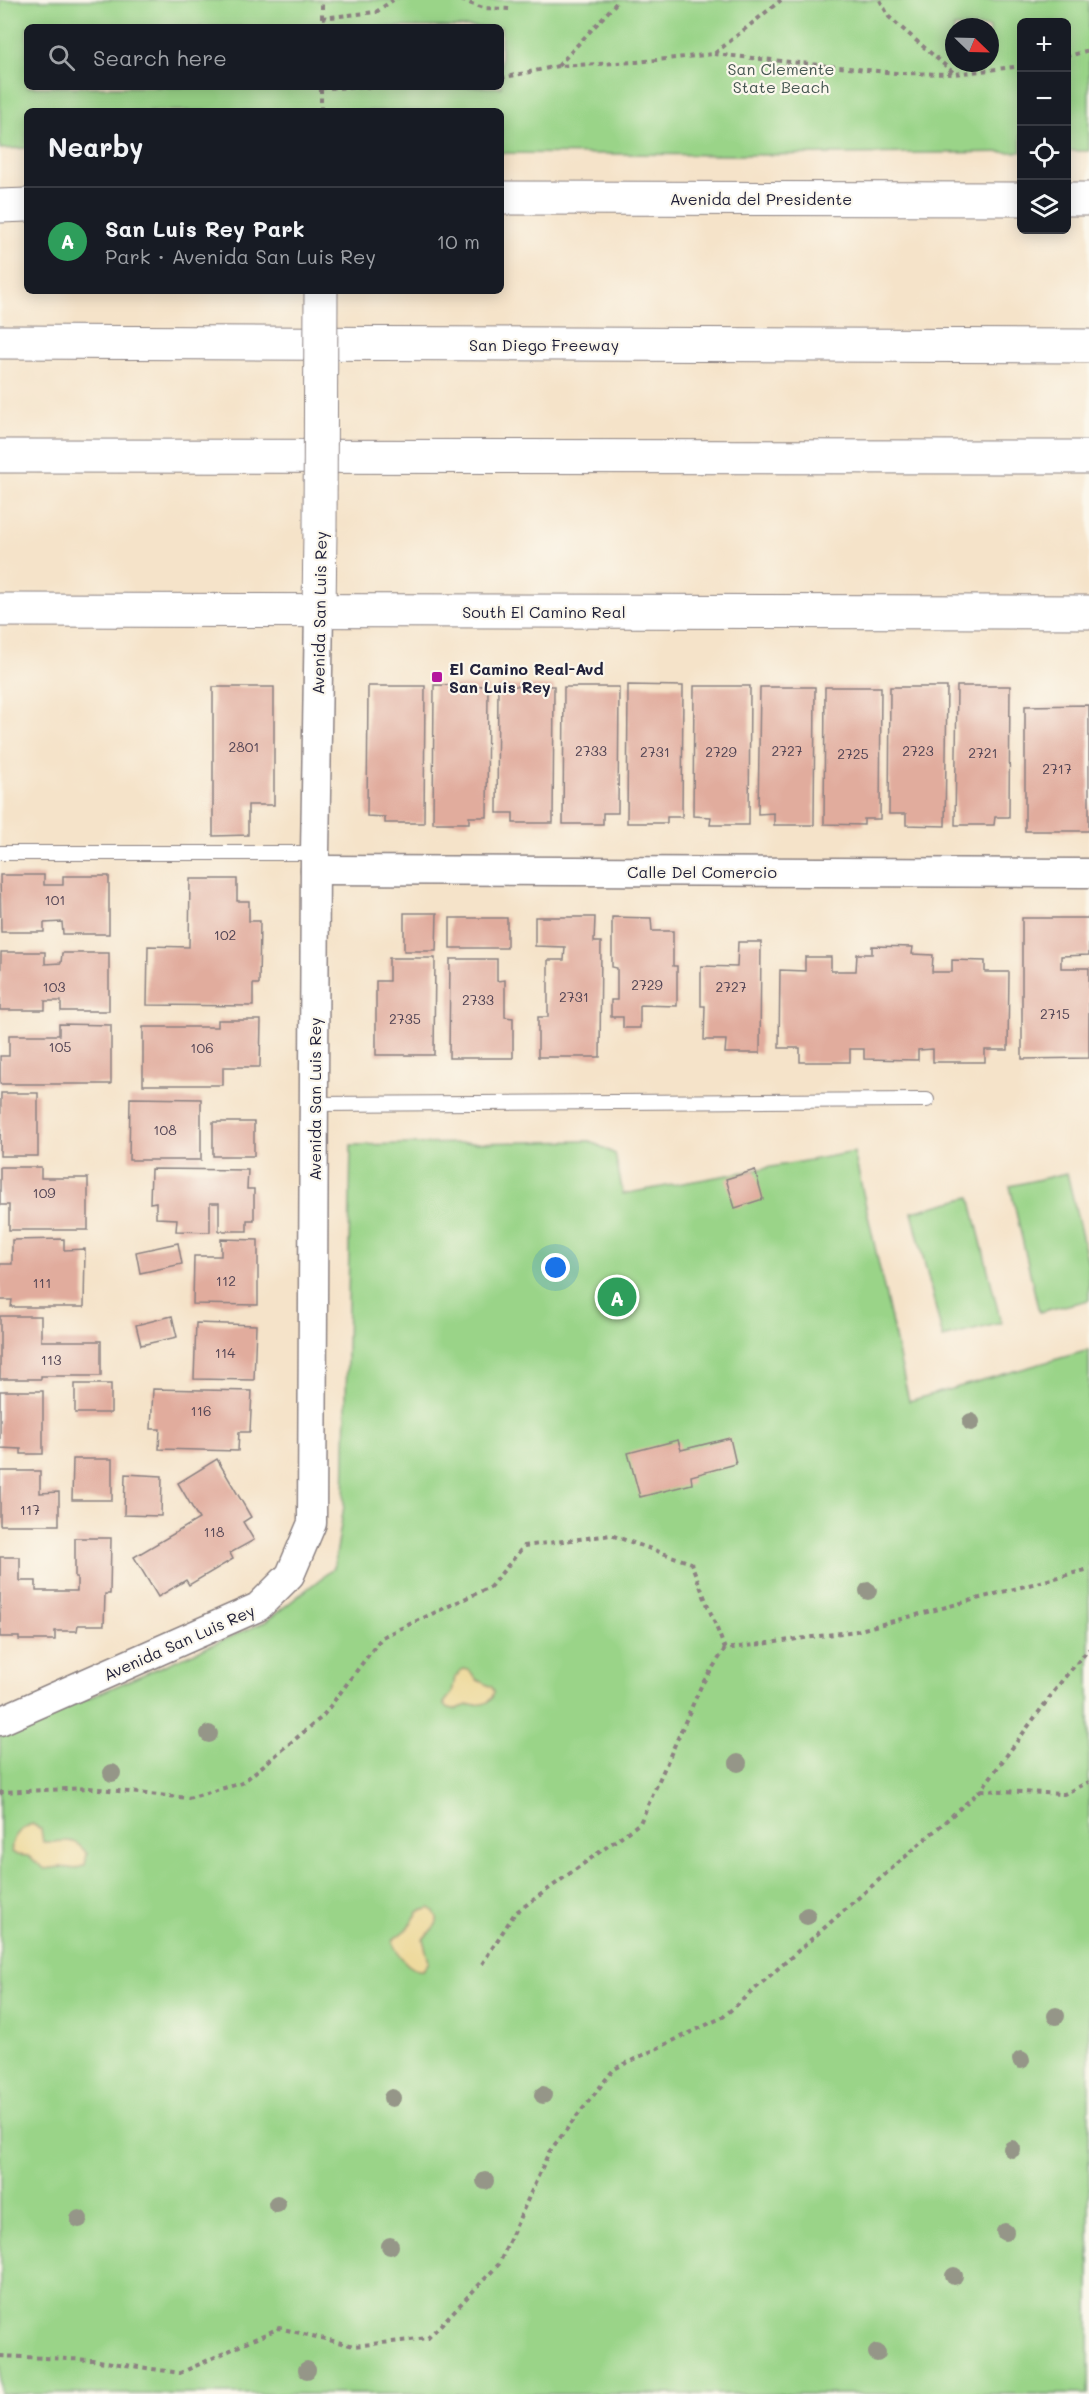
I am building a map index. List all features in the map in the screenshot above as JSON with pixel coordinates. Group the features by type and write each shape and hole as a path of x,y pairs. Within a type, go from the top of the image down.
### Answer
{"main road":[{"name":"Avenida del Presidente","path":"504,198 1017,199"},
{"path":"1071,199 1089,199"},
{"path":"0,206 24,205"},
{"name":"Avenida San Luis Rey","path":"319,610 321,294"},
{"name":"San Diego Freeway","path":"0,342 1089,346"},
{"path":"0,456 1089,457"},
{"name":"South El Camino Real","path":"0,610 1089,612"}],"street":[{"name":"Avenida San Luis Rey","path":"0,1721 258,1608 290,1575 312,1523 315,861 319,610"},
{"name":"Calle Del Comercio","path":"315,861 1089,873"}],"lane":[{"path":"0,853 315,861"},
{"path":"314,1104 927,1100"}],"path":[{"path":"322,0 322,24"},
{"path":"322,18 376,12 393,0"},
{"path":"461,0 483,8 510,9"},
{"path":"558,66 619,0"},
{"path":"714,54 781,0"},
{"path":"880,0 889,17 956,74"},
{"path":"1071,55 1089,50"},
{"path":"504,77 558,66 637,62 714,54 896,73 956,74 1017,67"},
{"path":"321,90 321,108"},
{"path":"0,1794 2,1792 89,1788 188,1798 242,1783 322,1717 382,1636 490,1587 524,1546 611,1535 691,1563 725,1649"},
{"path":"482,1964 515,1913 640,1823 702,1684 725,1649 856,1632 1089,1569"},
{"path":"0,2356 92,2360 180,2373 279,2328 354,2346 428,2338 499,2264 549,2152 614,2069 723,2017 981,1790 1064,1677 1089,1649"},
{"path":"981,1790 1064,1794 1089,1782"}],"green space":[{"name":"San Clemente State Beach","path":"0,0 1089,0 1089,151 1071,151 1071,18 1017,18 1017,152 736,155 504,153 504,108 24,108 24,148 0,149"},
{"path":"590,1141 615,1154 623,1194 854,1152 909,1401 1089,1350 1089,2394 0,2394 0,1736 265,1622 334,1568 344,1506 351,1145"},
{"path":"1067,1173 1089,1267 1089,1300 1039,1312 1010,1186"},
{"path":"970,1197 1001,1323 943,1338 912,1212"}],"sand":[{"path":"463,1669 469,1670 477,1680 492,1687 494,1692 491,1700 456,1709 447,1707 444,1703 452,1693 455,1677"},
{"path":"32,1824 41,1829 43,1842 67,1841 77,1844 87,1854 85,1865 76,1869 60,1867 45,1869 28,1856 12,1852 14,1838"},
{"path":"430,1908 435,1913 437,1921 423,1939 429,1962 423,1970 418,1970 405,1962 393,1944 394,1939 408,1928 418,1912"}],"building":[{"path":"434,685 488,686 487,817 469,817 469,823 433,823"},
{"path":"628,685 683,686 682,817 667,817 667,823 627,823"},
{"path":"368,686 425,686 424,823 385,823 385,817 367,816"},
{"path":"498,686 554,686 553,823 513,823 513,813 497,813"},
{"path":"694,686 750,686 749,825 710,825 711,817 693,816"},
{"path":"957,686 1010,686 1009,817 995,817 994,825 955,825"},
{"path":"213,687 274,687 274,805 248,805 248,835 213,836"},
{"path":"564,687 619,687 618,813 603,813 603,824 563,824"},
{"path":"760,687 815,687 814,825 774,825 774,813 758,814"},
{"path":"825,687 881,687 880,819 864,819 864,825 824,824"},
{"path":"890,687 947,687 945,826 906,825 906,814 889,814"},
{"path":"1089,705 1089,831 1025,831 1025,706"},
{"path":"0,875 44,875 44,885 63,885 63,876 109,876 109,934 63,934 62,922 44,923 44,932 1,932"},
{"path":"190,879 237,879 237,901 249,901 249,921 260,921 259,984 253,984 253,1006 147,1005 148,946 189,947"},
{"path":"404,913 437,913 436,951 404,951"},
{"path":"535,917 595,917 594,942 601,942 600,1057 538,1057 538,1017 548,1017 548,960 564,960 565,947 535,946"},
{"path":"612,917 651,918 652,931 673,931 673,966 677,966 677,1006 640,1005 640,1028 623,1028 623,1017 611,1017 611,1000 617,1000 617,968 612,967"},
{"path":"450,918 507,918 507,948 450,948"},
{"path":"1022,918 1089,918 1089,955 1061,956 1061,968 1089,968 1089,1058 1022,1059"},
{"path":"738,942 761,942 760,1053 725,1053 726,1040 704,1040 705,1006 701,1006 701,966 737,967"},
{"path":"872,946 913,947 912,954 933,955 932,972 952,972 952,960 985,961 985,972 1009,972 1008,1050 985,1050 985,1062 933,1062 933,1049 918,1050 918,1060 864,1059 864,1049 850,1049 850,1062 800,1062 800,1048 779,1048 780,970 805,971 805,957 831,957 831,971 856,971 857,954 872,954"},
{"path":"1,952 45,952 45,964 61,963 62,953 109,953 109,1011 61,1011 61,1001 45,1001 45,1010 0,1010"},
{"path":"389,958 435,958 434,1055 376,1055 376,981 389,981"},
{"path":"450,959 497,959 497,981 505,980 505,1017 513,1018 513,1058 449,1058"},
{"path":"218,1020 261,1020 260,1067 223,1067 223,1085 143,1085 143,1027 218,1027"},
{"path":"59,1024 111,1025 111,1084 0,1084 0,1056 9,1056 9,1035 59,1035"},
{"path":"1,1093 38,1093 38,1156 0,1156"},
{"path":"130,1098 201,1099 201,1160 129,1160"},
{"path":"213,1122 254,1122 254,1156 213,1156"},
{"path":"0,1167 41,1167 41,1178 88,1178 88,1230 9,1230 9,1205 0,1205"},
{"path":"151,1169 248,1170 247,1189 254,1189 254,1220 247,1220 247,1231 219,1231 219,1203 210,1203 210,1232 176,1231 177,1219 156,1218 156,1202 150,1203"},
{"path":"755,1170 763,1199 735,1208 726,1179"},
{"path":"64,1239 64,1250 85,1249 84,1307 11,1307 12,1300 0,1300 0,1264 12,1264 12,1240"},
{"path":"221,1239 258,1240 258,1305 193,1304 194,1256 221,1256"},
{"path":"178,1243 182,1264 140,1273 136,1252"},
{"path":"0,1316 41,1316 41,1341 101,1341 101,1376 0,1379"},
{"path":"172,1316 177,1337 141,1345 136,1325"},
{"path":"196,1323 256,1325 254,1380 194,1379"},
{"path":"75,1384 111,1384 111,1413 75,1413"},
{"path":"153,1389 252,1391 250,1432 239,1432 238,1451 159,1449 160,1429 151,1429"},
{"path":"0,1391 43,1391 43,1454 21,1454 21,1449 0,1448"},
{"path":"730,1438 736,1464 691,1476 692,1484 640,1497 628,1453 678,1440 681,1450"},
{"path":"73,1459 112,1459 112,1500 72,1500"},
{"path":"217,1459 251,1517 243,1522 254,1540 230,1553 233,1559 189,1585 186,1580 158,1597 134,1557 199,1519 178,1483"},
{"path":"0,1471 40,1471 40,1493 59,1492 59,1525 0,1525"},
{"path":"125,1474 162,1476 161,1516 124,1515"},
{"path":"75,1538 111,1538 110,1594 105,1594 104,1625 78,1625 77,1631 55,1631 55,1640 19,1640 19,1637 0,1637 0,1557 20,1557 20,1581 36,1581 36,1591 77,1591"}],"place":[{"name":"El Camino Real-Avd San Luis Rey","path":"437,677"},
{"name":"San Luis Rey Park","path":"617,1297"}]}
